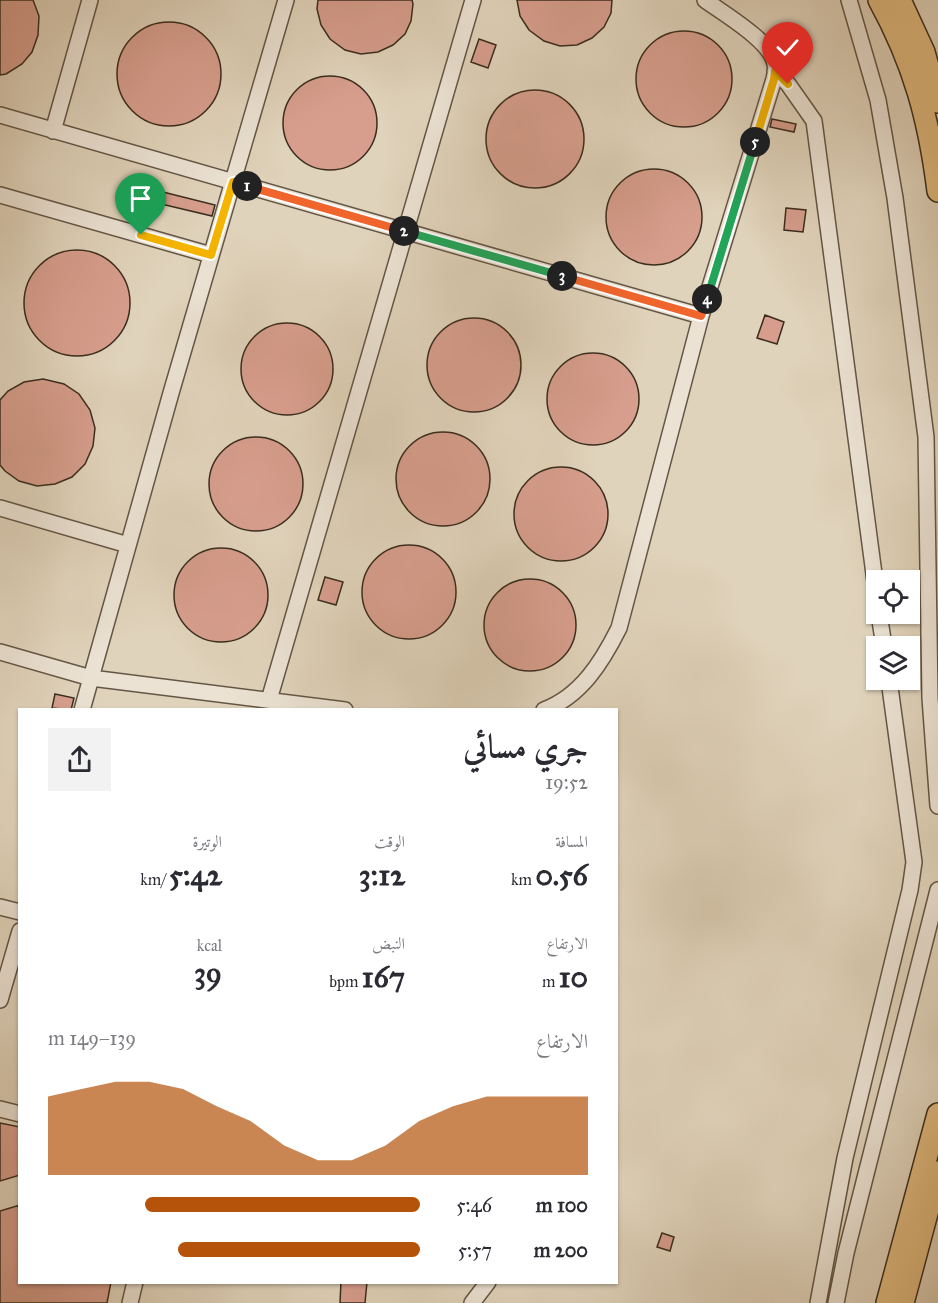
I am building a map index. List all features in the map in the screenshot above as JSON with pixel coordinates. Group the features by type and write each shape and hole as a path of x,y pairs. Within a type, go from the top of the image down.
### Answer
{"highway":[{"path":"879,0 900,42 916,82 927,124 938,191"},
{"path":"900,0 924,52 938,102"},
{"path":"887,1303 938,1114"},
{"path":"903,1303 938,1172"}],"lane":[{"path":"53,131 90,0"},
{"path":"83,708 286,0"},
{"path":"269,700 473,0"},
{"path":"549,708 582,685 604,657 619,628 701,316 774,79 775,65 771,53 760,41 705,0"},
{"path":"849,0 880,111 895,198 926,437 930,698 938,806"},
{"path":"775,71 788,84 814,121 873,570"},
{"path":"0,115 701,316"},
{"path":"0,195 211,255"},
{"path":"0,508 128,545"},
{"path":"0,652 91,678 330,708"},
{"path":"818,1303 845,1158 910,890 914,862 890,690"},
{"path":"836,1303 846,1253 938,890"},
{"path":"0,907 18,912"},
{"path":"0,1000 18,938"},
{"path":"0,1109 18,1114"},
{"path":"130,1303 135,1284"},
{"path":"472,1303 486,1284"}],"building":[{"path":"0,0 33,0 39,16 38,35 32,52 22,64 0,75"},
{"path":"318,0 412,0 411,21 405,34 393,45 378,52 361,54 345,50 330,39 321,25 317,9"},
{"path":"517,0 612,0 611,13 604,27 592,38 577,45 560,46 544,41 529,30 520,16"},
{"path":"169,22 189,26 206,37 217,54 221,74 217,94 206,111 189,122 169,126 149,122 132,111 121,94 117,74 121,54 132,37 149,26"},
{"path":"684,31 702,35 718,45 728,61 732,79 728,97 718,113 702,123 684,127 666,123 650,113 640,97 636,79 640,61 650,45 666,35"},
{"path":"479,39 496,45 488,68 471,62"},
{"path":"330,76 348,80 363,90 373,105 377,123 373,141 363,156 348,166 330,170 312,166 297,156 287,141 283,123 287,105 297,90 312,80"},
{"path":"535,90 545,91 562,98 576,112 583,129 583,149 576,166 562,180 545,187 535,188 525,187 508,180 494,166 487,149 486,139 487,129 494,112 508,98 525,91"},
{"path":"772,119 796,124 794,132 770,127"},
{"path":"654,169 672,172 688,183 699,199 702,217 699,235 688,251 672,262 654,265 636,262 620,251 609,235 606,217 609,199 620,183 636,172"},
{"path":"143,187 215,205 212,216 140,199"},
{"path":"786,208 806,210 803,232 784,230"},
{"path":"77,250 97,254 114,266 126,283 130,303 126,323 114,340 97,352 77,356 57,352 40,340 28,323 24,303 28,283 40,266 57,254"},
{"path":"765,315 784,322 777,344 757,338"},
{"path":"474,318 492,322 507,332 517,347 521,365 517,383 507,398 492,408 474,412 456,408 441,398 431,383 427,365 431,347 441,332 456,322"},
{"path":"287,323 305,326 320,336 330,351 333,369 330,387 320,402 305,412 287,415 269,412 254,402 244,387 241,369 244,351 254,336 269,326"},
{"path":"593,353 610,357 625,367 635,382 639,399 635,416 625,431 610,441 593,445 576,441 561,431 551,416 547,399 551,382 561,367 576,357"},
{"path":"43,379 64,384 79,394 90,410 95,428 93,446 85,464 72,477 55,484 37,486 19,481 0,465 0,400 8,391 24,382"},
{"path":"443,432 461,435 476,446 487,461 490,479 487,497 476,512 461,523 443,526 425,523 410,512 399,497 396,479 399,461 410,446 425,435"},
{"path":"256,437 274,441 289,451 299,466 303,484 299,502 289,517 274,527 256,531 238,527 223,517 213,502 209,484 213,466 223,451 238,441"},
{"path":"561,467 579,471 594,481 604,496 608,514 604,532 594,547 579,557 561,561 543,557 528,547 518,532 514,514 518,496 528,481 543,471"},
{"path":"409,545 427,548 443,558 453,574 456,592 453,610 443,626 427,636 409,639 391,636 375,626 365,610 362,592 365,574 375,558 391,548"},
{"path":"221,548 239,552 254,562 264,577 268,595 264,613 254,628 239,638 221,642 203,638 188,628 178,613 174,595 178,577 188,562 203,552"},
{"path":"325,577 343,582 336,605 318,600"},
{"path":"521,579 539,579 556,586 569,599 576,616 576,634 569,651 556,664 539,671 521,671 504,664 491,651 484,634 484,616 491,599 504,586"},
{"path":"55,694 74,698 72,708 52,708"},
{"path":"0,1123 18,1127 18,1176 0,1181"},
{"path":"18,1206 18,1284 111,1284 107,1303 0,1303 0,1211"},
{"path":"662,1233 674,1237 670,1251 657,1247"},
{"path":"341,1284 367,1284 365,1303 340,1303"}],"route":[{"path":"141,235 211,255 233,182 701,316 775,71 788,84"}]}
